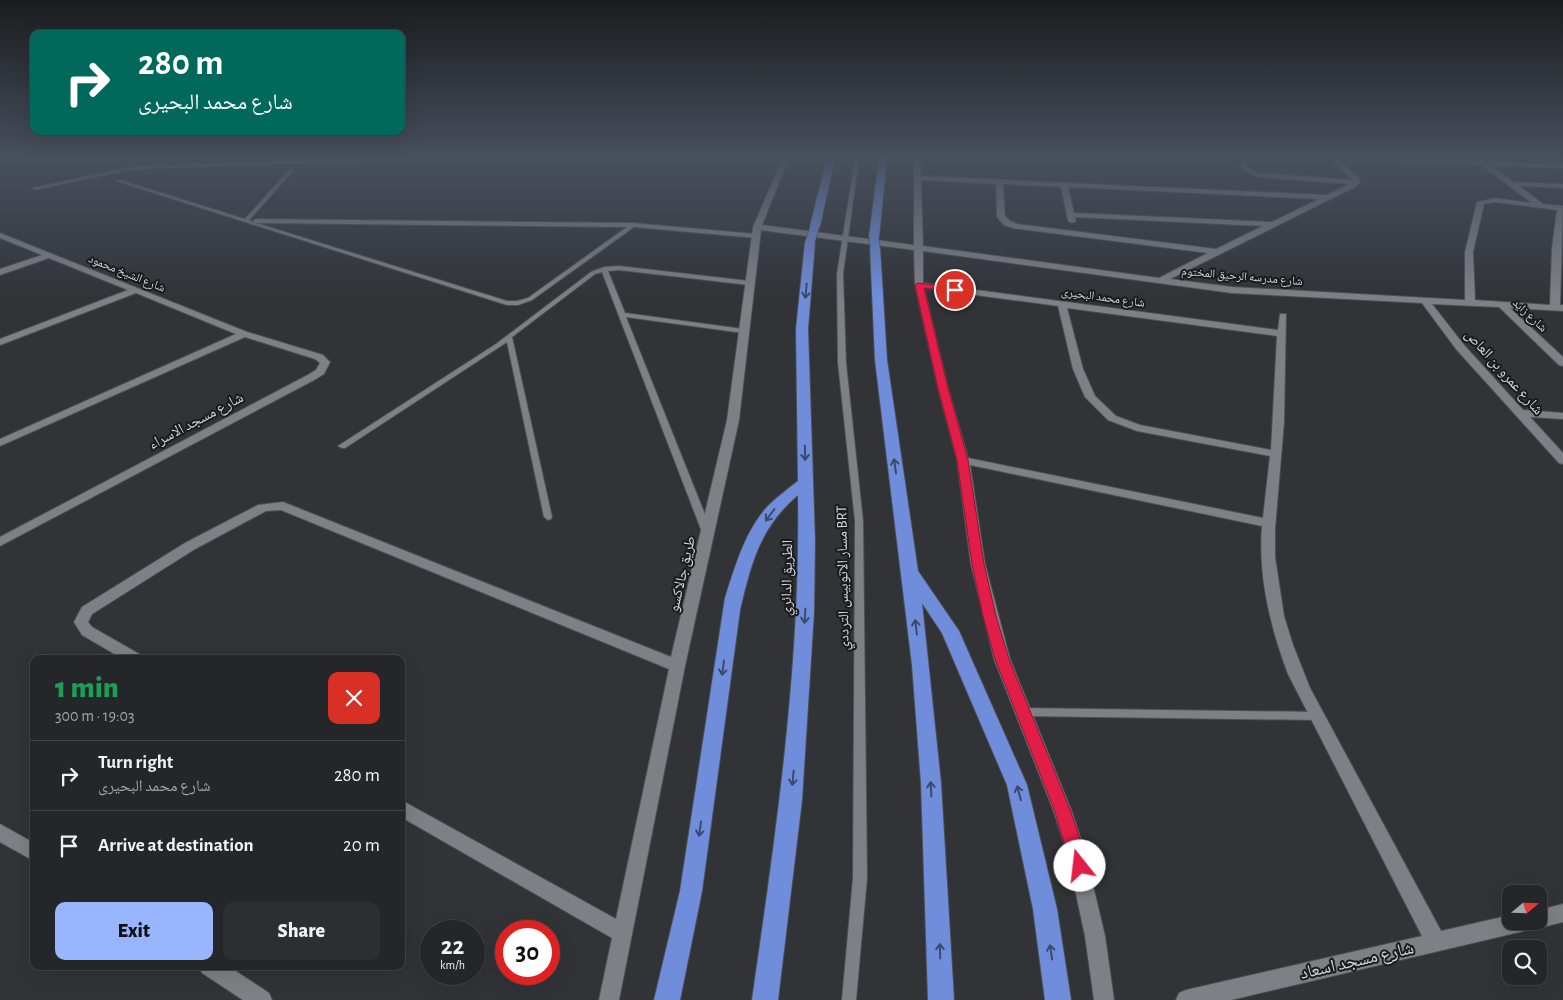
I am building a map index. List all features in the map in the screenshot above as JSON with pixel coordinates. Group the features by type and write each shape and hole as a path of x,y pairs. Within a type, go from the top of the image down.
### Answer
{"highway":[{"name":"الطريق الدائري","path":"765,1000 791,800 800,697 806,594 806,482 802,329 812,234 819,205"},
{"path":"878,205 874,242 881,360 910,571 931,783 941,1000"},
{"path":"667,1000 691,891 731,610 737,587 752,545 772,511 806,482"},
{"path":"910,571 950,631 978,690 1017,785 1045,909 1058,1000"}],"street":[{"name":"طريق جالاكسو","path":"609,1000 621,933 677,666 733,420 756,231 767,205"},
{"path":"919,205 920,285 943,388 963,460 978,564 990,616 1002,659 1063,812 1076,852 1095,936 1104,1000"},
{"path":"1000,205 1001,217 1007,223 1016,226 1075,232 1216,252"},
{"path":"1069,205 1075,232"},
{"path":"1161,280 1313,205"},
{"path":"1470,303 1469,252 1480,205"},
{"path":"1531,205 1562,209 1556,248 1559,308"},
{"path":"1071,215 1273,224"},
{"name":"شارع مدرسه الرحيق المختوم","path":"756,231 920,248 1232,290 1559,308"},
{"name":"شارع الشيخ محمود","path":"0,235 244,334"},
{"path":"0,272 50,255"},
{"name":"شارع محمد البحيرى","path":"920,285 1282,334"},
{"path":"0,342 137,290"},
{"name":"شارع عمرو بن العاص","path":"1426,302 1460,347 1563,460"},
{"path":"1062,304 1078,369 1090,397 1112,418 1138,428 1276,454"},
{"name":"شارع زايد","path":"1502,305 1563,363"},
{"path":"1283,316 1276,454 1270,523 1269,570 1278,624 1288,655 1317,716 1436,942"},
{"path":"0,443 244,334"},
{"name":"شارع مسجد الاسراء","path":"0,542 310,378 320,372 324,365 323,359 318,357 244,334"},
{"path":"1521,413 1563,416"},
{"path":"963,460 1270,523"},
{"path":"129,655 87,631 81,622 87,611 190,546 262,508 283,506 677,666"},
{"path":"405,810 621,933"},
{"path":"0,832 30,851"},
{"path":"1548,917 1563,913"},
{"name":"شارع مسجد اسعاد","path":"1186,1000 1502,927"},
{"path":"215,970 262,1000"}],"lane":[{"path":"194,205 506,303 518,303 530,299 633,225"},
{"path":"246,221 261,205"},
{"name":"مسار الاتوبيس الترددي BRT","path":"849,1000 860,878 859,521 842,363 840,274 850,205"},
{"path":"246,221 633,225 756,231"},
{"path":"342,446 509,337 598,270 619,268 749,283"},
{"path":"604,269 708,536"},
{"path":"622,315 743,331"},
{"path":"509,337 548,517"},
{"path":"1023,712 1317,716"}],"route":[{"path":"955,290 920,285 943,388 963,460 978,564 1002,659 1063,812 1080,866"}]}
